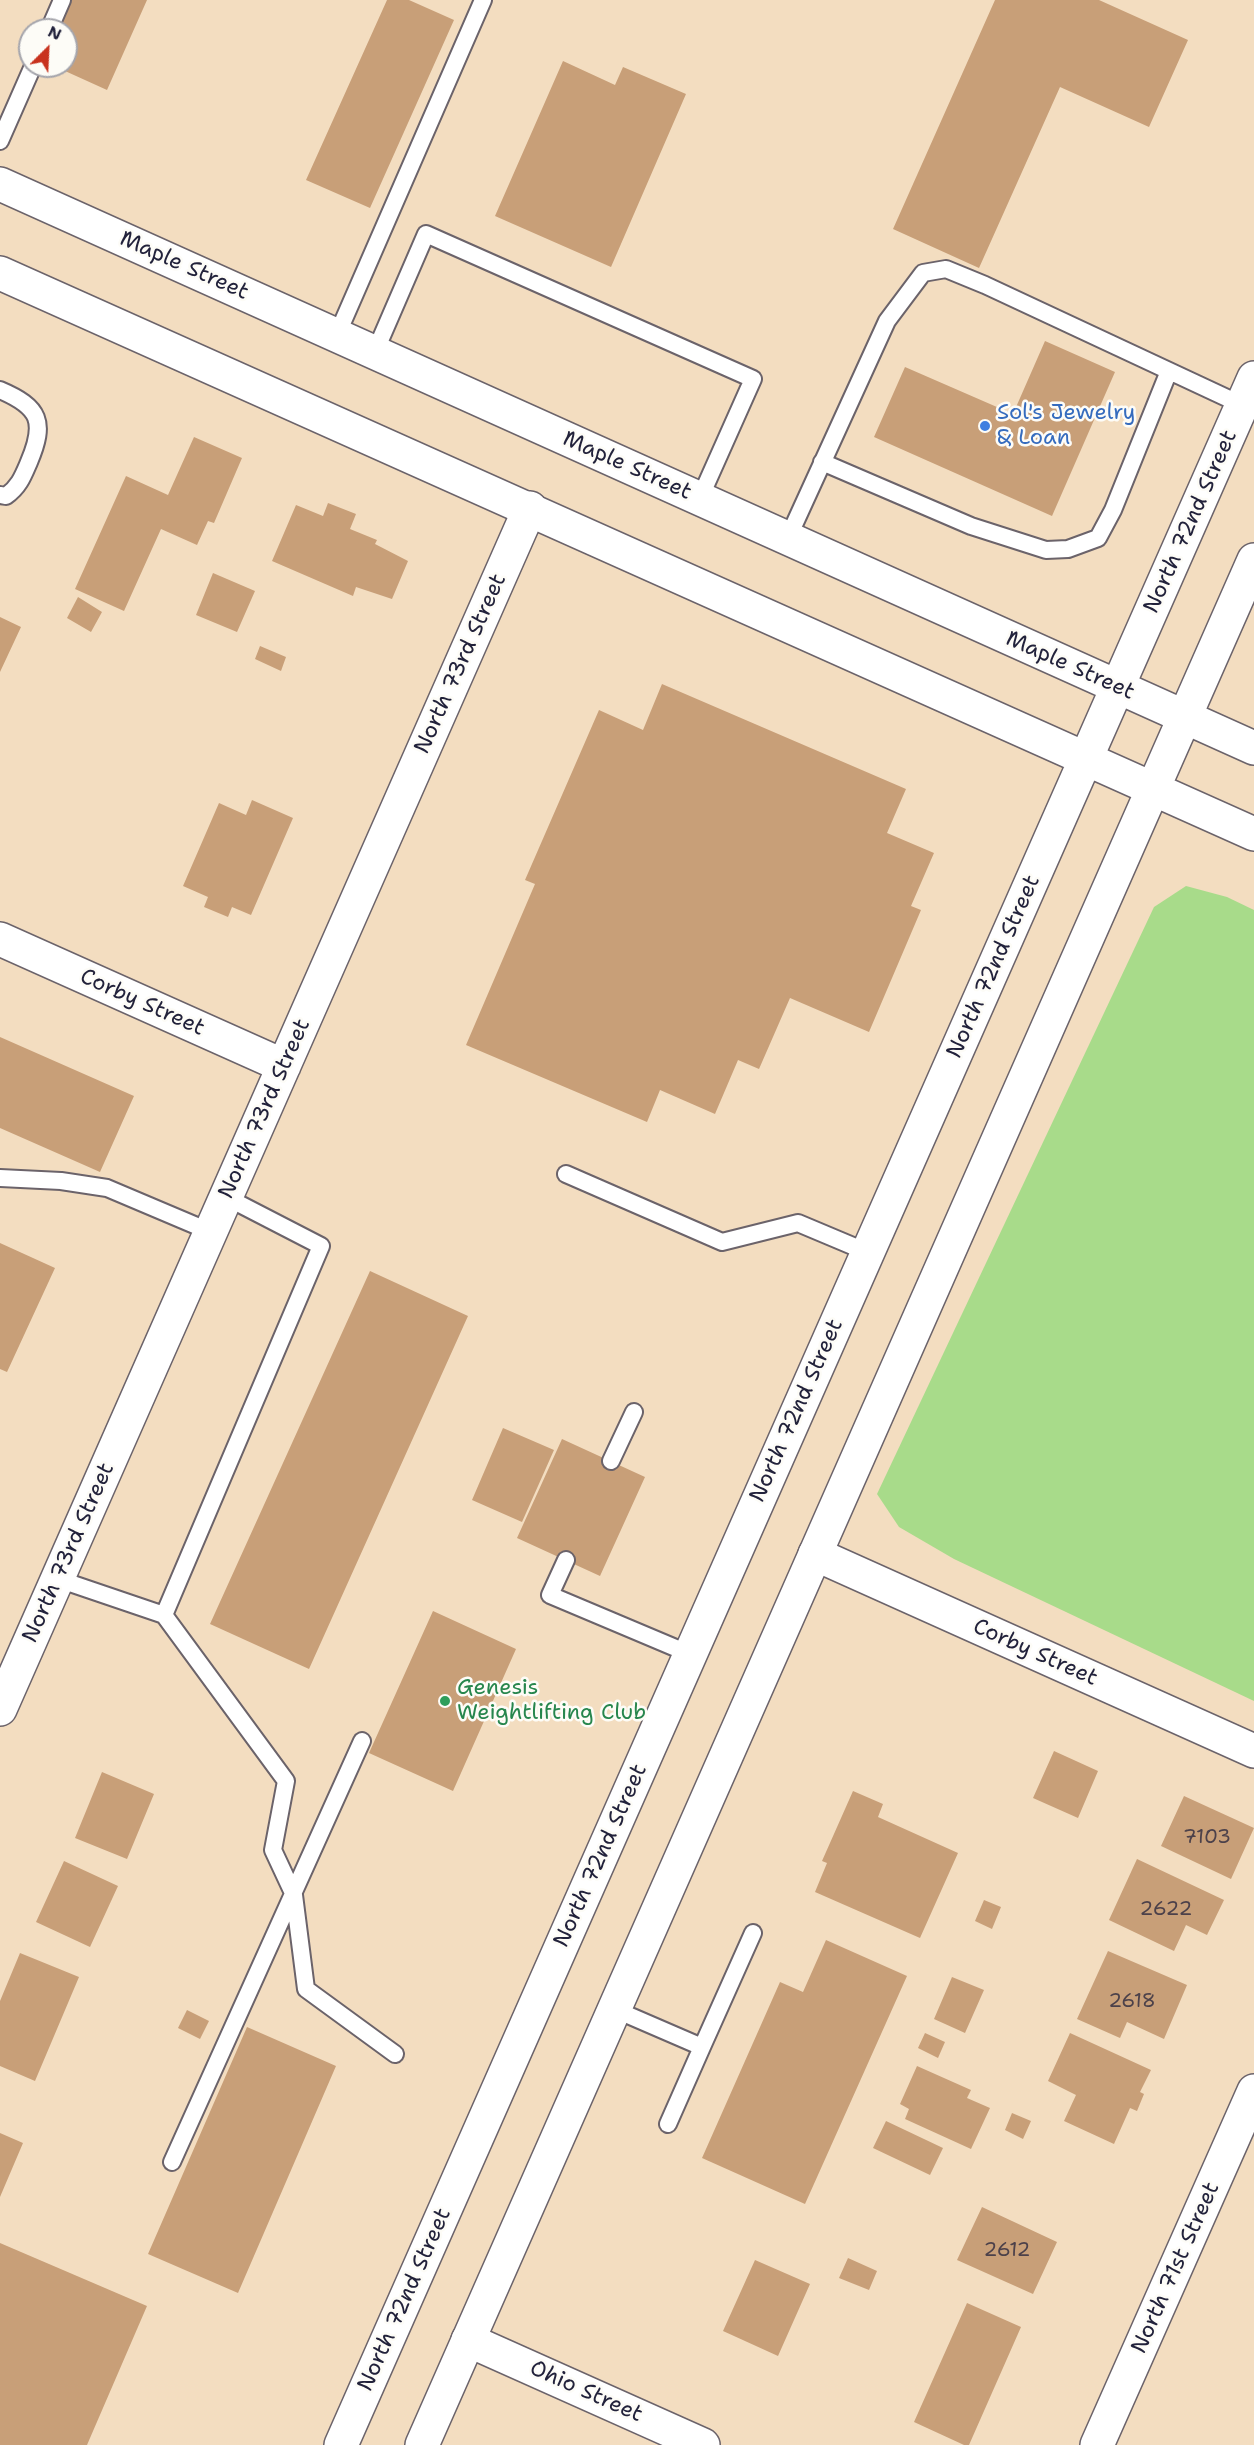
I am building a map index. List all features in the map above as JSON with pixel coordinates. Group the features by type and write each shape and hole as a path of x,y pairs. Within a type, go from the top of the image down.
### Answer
{"main road":[{"name":"Maple Street","path":"0,184 1254,748"},
{"path":"0,273 530,508 1254,834"},
{"name":"North 72nd Street","path":"341,2445 1248,392"},
{"name":"North 73rd Street","path":"0,1709 11,1653 58,1579 530,508"},
{"path":"422,2445 1254,560"},
{"name":"Corby Street","path":"0,939 284,1066"},
{"name":"Corby Street","path":"815,1554 1254,1751"},
{"name":"North 71st Street","path":"1097,2445 1254,2091"},
{"name":"Ohio Street","path":"468,2340 703,2445"}],"lane":[{"path":"54,18 62,0"},
{"path":"338,335 483,0"},
{"path":"0,141 28,78"},
{"path":"375,352 426,234 753,379 700,498"},
{"path":"788,538 887,321 923,273 946,269 1169,371 1248,392"},
{"path":"822,462 971,526 1046,550 1068,549 1098,538 1113,510 1169,371"},
{"path":"0,390 21,399 32,410 38,425 39,438 21,482 14,491 6,496 0,495"},
{"path":"566,1174 722,1242 798,1223 867,1252"},
{"path":"0,1178 61,1181 107,1188 211,1232"},
{"path":"164,1615 321,1246 226,1197"},
{"path":"610,1461 634,1412"},
{"path":"566,1560 550,1595 690,1654"},
{"path":"58,1579 164,1615 286,1781 273,1850 294,1895 306,1989 395,2054"},
{"path":"172,2162 362,1742"},
{"path":"668,2124 753,1933"},
{"path":"614,2009 702,2047"}],"green space":[{"path":"1186,886 1227,897 1254,910 1254,1701 954,1559 899,1527 877,1494 1154,907"}],"building":[{"path":"72,0 147,0 107,90 78,77 78,18 64,18"},
{"path":"387,0 409,0 454,20 370,208 306,180"},
{"path":"995,0 1099,0 1188,40 1149,127 1060,87 979,268 893,229"},
{"path":"563,61 615,85 623,67 686,94 611,267 495,216"},
{"name":"Sol's Jewelry & Loan","path":"1045,341 1115,372 1052,516 874,437 905,367 1013,414"},
{"path":"194,437 242,458 214,523 208,521 197,545 161,529 124,611 75,589 126,476 168,495"},
{"path":"328,503 356,514 350,529 377,540 375,544 408,561 392,599 356,587 353,596 272,561 296,505 323,516"},
{"path":"213,573 255,591 237,632 196,615"},
{"path":"78,597 102,612 91,632 67,618"},
{"path":"0,617 21,627 0,672"},
{"path":"260,646 286,657 281,671 255,659"},
{"path":"662,684 906,789 887,833 934,853 911,906 921,910 869,1032 790,998 759,1069 738,1060 715,1114 660,1090 647,1122 466,1045 535,884 525,880 599,710 643,730"},
{"path":"252,800 293,818 251,915 232,907 228,917 204,907 208,897 183,886 219,803 246,815"},
{"path":"0,1037 134,1096 100,1172 0,1128"},
{"path":"0,1243 55,1268 7,1372 0,1369"},
{"path":"370,1271 468,1316 309,1669 210,1624"},
{"path":"503,1428 554,1450 522,1522 472,1500"},
{"path":"562,1439 645,1477 600,1576 517,1538"},
{"path":"433,1611 516,1649 453,1791 369,1753"},
{"path":"1054,1751 1098,1771 1078,1818 1033,1798"},
{"path":"102,1772 154,1794 127,1859 75,1838"},
{"path":"853,1791 883,1804 878,1817 958,1853 920,1938 815,1892 827,1863 822,1861"},
{"path":"1184,1796 1254,1828 1231,1879 1161,1846"},
{"path":"1137,1859 1224,1900 1207,1935 1186,1925 1174,1951 1109,1920"},
{"path":"64,1861 118,1886 90,1947 36,1922"},
{"path":"984,1900 1001,1907 992,1929 975,1921"},
{"path":"826,1940 907,1976 805,2204 702,2158 780,1982 803,1992"},
{"path":"1108,1951 1187,1985 1164,2039 1127,2022 1120,2038 1077,2019"},
{"path":"20,1953 79,1977 35,2081 0,2066 0,2001"},
{"path":"952,1977 984,1990 965,2033 934,2019"},
{"path":"187,2010 209,2021 200,2039 178,2028"},
{"path":"247,2027 336,2066 238,2293 148,2254"},
{"path":"925,2033 945,2042 938,2058 918,2048"},
{"path":"1070,2033 1151,2070 1140,2092 1144,2094 1137,2111 1130,2108 1114,2144 1064,2121 1076,2095 1048,2081"},
{"path":"917,2066 971,2090 967,2098 990,2108 971,2149 905,2119 909,2109 900,2104"},
{"path":"1012,2113 1031,2121 1023,2139 1005,2130"},
{"path":"886,2121 943,2148 930,2175 873,2148"},
{"path":"0,2133 23,2143 0,2197"},
{"path":"982,2207 1057,2242 1033,2294 957,2260"},
{"path":"0,2243 147,2306 87,2445 0,2445"},
{"path":"848,2258 877,2271 869,2290 839,2278"},
{"path":"755,2260 810,2284 778,2356 723,2331"},
{"path":"967,2303 1021,2327 969,2445 964,2445 914,2422"}],"place":[{"name":"Sol's Jewelry & Loan","path":"985,426"},
{"name":"Genesis Weightlifting Club","path":"445,1701"}]}
